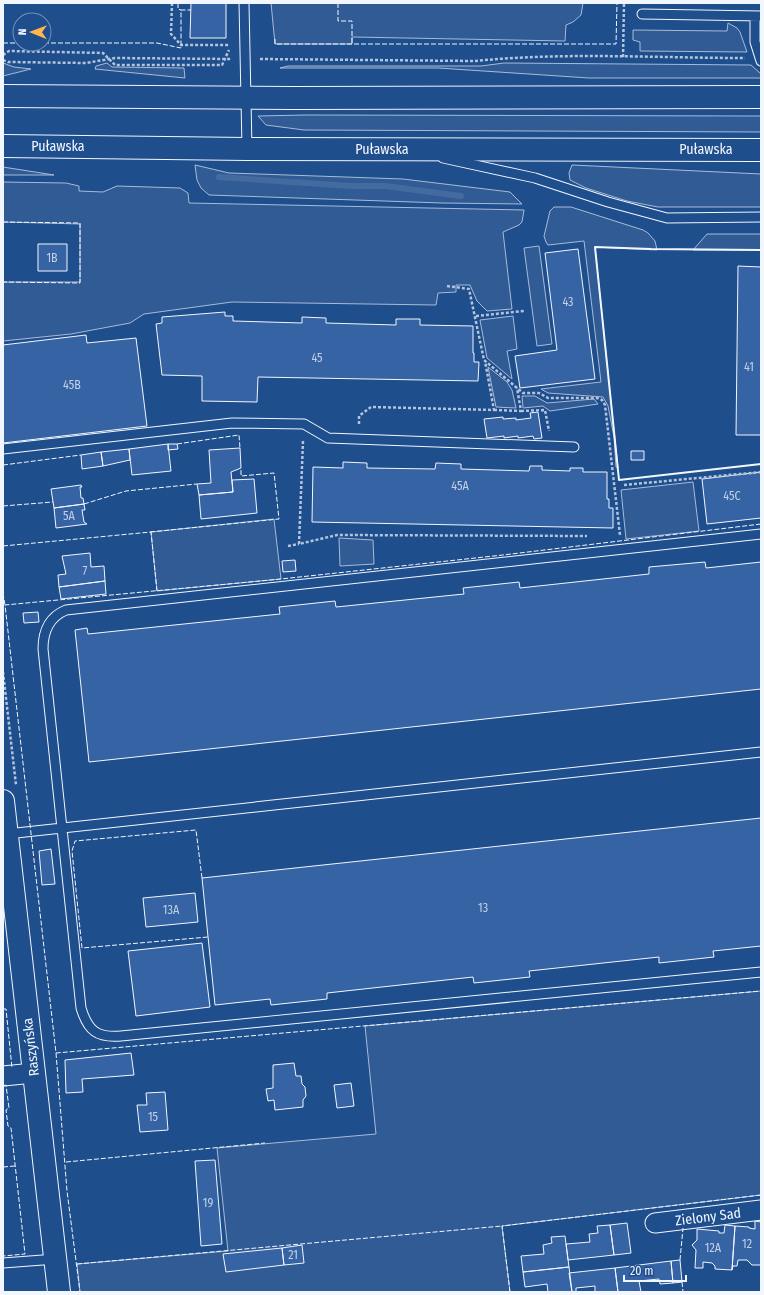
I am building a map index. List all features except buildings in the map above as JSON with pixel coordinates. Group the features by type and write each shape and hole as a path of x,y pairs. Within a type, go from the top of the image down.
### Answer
{"main road":[{"path":"3,96 247,98 761,97"},
{"name":"Puławska","path":"3,146 247,149 761,150"},
{"name":"Raszyńska","path":"3,801 59,1292"}],"street":[{"path":"3,1076 34,1073"},
{"name":"Zielony Sad","path":"656,1223 761,1210"}],"lane":[{"path":"244,3 247,149"},
{"path":"642,14 758,16 755,42 760,60"},
{"path":"403,149 535,178 608,202 667,218 761,218"},
{"path":"3,449 232,423 304,424 328,438 574,447"},
{"path":"761,534 66,610 56,614 46,631 43,649 81,1008 90,1029 109,1037 761,972"},
{"path":"7,834 761,752"},
{"path":"3,1263 56,1259"}],"path":[{"path":"172,3 171,34 181,45 229,46"},
{"path":"623,57 624,3"},
{"path":"3,55 9,51 103,53 107,59 115,65 222,65 226,59 115,58 107,59 86,63 8,62 3,60"},
{"path":"271,59 475,60 506,58 623,57 760,60"},
{"path":"447,286 469,289 476,316 494,410"},
{"path":"476,316 524,311"},
{"path":"484,360 523,393 539,393 548,398 584,397 602,400 604,405 621,535 617,535"},
{"path":"517,388 521,411"},
{"path":"359,439 359,416 371,407 521,411 545,410 551,446"},
{"path":"299,544 304,424"},
{"path":"624,485 761,472"},
{"path":"288,546 337,535 592,536"}],"shaded area":[{"path":"271,3 583,3 581,15 573,22 566,25 565,41 352,37 352,44 275,44"},
{"path":"728,23 737,28 740,32 747,52 640,51 640,42 633,40 633,30 727,31"},
{"path":"3,63 14,67 31,69 3,76"},
{"path":"107,63 112,67 184,68 185,78 95,69 96,66"},
{"path":"504,63 751,65 761,74 761,78 589,78 438,68 280,68 288,66 481,66"},
{"path":"258,116 761,116 761,132 304,130 266,125"},
{"path":"195,165 229,173 403,179 510,192 522,204 442,203 209,195 201,188 197,180"},
{"path":"572,165 761,174 761,207 658,207 627,201 586,188 570,180 569,173"},
{"path":"3,167 54,175 3,175"},
{"path":"3,182 66,183 79,186 79,191 103,192 117,186 180,188 188,193 189,203 524,210 522,222 519,225 503,232 512,309 487,311 477,301 470,285 456,285 456,292 438,293 436,305 232,302 144,314 130,323 71,334 3,341 3,282 80,282 80,224 3,222"},
{"path":"554,207 571,207 643,230 655,241 657,250 595,247 618,468 616,467 614,437 608,406 603,397 548,393 541,389 601,382 584,241 548,245 544,236 550,211"},
{"path":"707,234 761,234 761,250 693,250"},
{"path":"539,246 552,344 537,346 524,248"},
{"path":"513,316 517,349 507,351 512,379 487,358 480,320"},
{"path":"488,367 507,382 512,390 516,408 496,407"},
{"path":"522,396 535,396 547,403 594,399 598,404 550,411 543,406 523,408"},
{"path":"693,482 699,531 626,539 621,490"},
{"path":"274,519 281,579 157,591 151,532"},
{"path":"339,538 373,540 374,564 340,566"},
{"path":"761,991 761,1195 502,1226 510,1292 80,1292 77,1264 228,1251 217,1148 376,1134 365,1026"}],"waterway":[{"path":"219,177 351,186 385,186 461,196"}],"fence":[{"path":"178,3 178,9 181,10"},
{"path":"338,3 338,21 352,21 352,44"},
{"path":"275,39 275,44 616,44 617,3"},
{"path":"52,43 157,43 181,48 181,10 191,10"},
{"path":"3,43 12,43"},
{"path":"3,222 80,223 80,283 3,282"},
{"path":"177,444 239,435 240,448"},
{"path":"3,465 81,455"},
{"path":"150,532 279,519 274,473 241,476 241,468"},
{"path":"84,504 126,491 197,484"},
{"path":"3,506 53,502"},
{"path":"761,524 503,555 281,579 5,605 56,1053 761,991"},
{"path":"3,546 151,532 157,591"},
{"path":"3,593 5,605"},
{"path":"202,878 196,830 75,841 72,851 82,948 208,937"},
{"path":"3,1009 6,1009 12,1068"},
{"path":"56,1053 67,1191 80,1292"},
{"path":"3,1086 6,1085 9,1108 6,1110 8,1126 11,1128 25,1254 3,1256"},
{"path":"66,1162 265,1143"},
{"path":"3,1167 15,1166"},
{"path":"510,1292 502,1226 761,1195"},
{"path":"77,1264 502,1226"},
{"path":"680,1260 683,1228"},
{"path":"682,1282 683,1292"}],"wall":[{"path":"761,250 595,247 619,480 761,464"}]}
